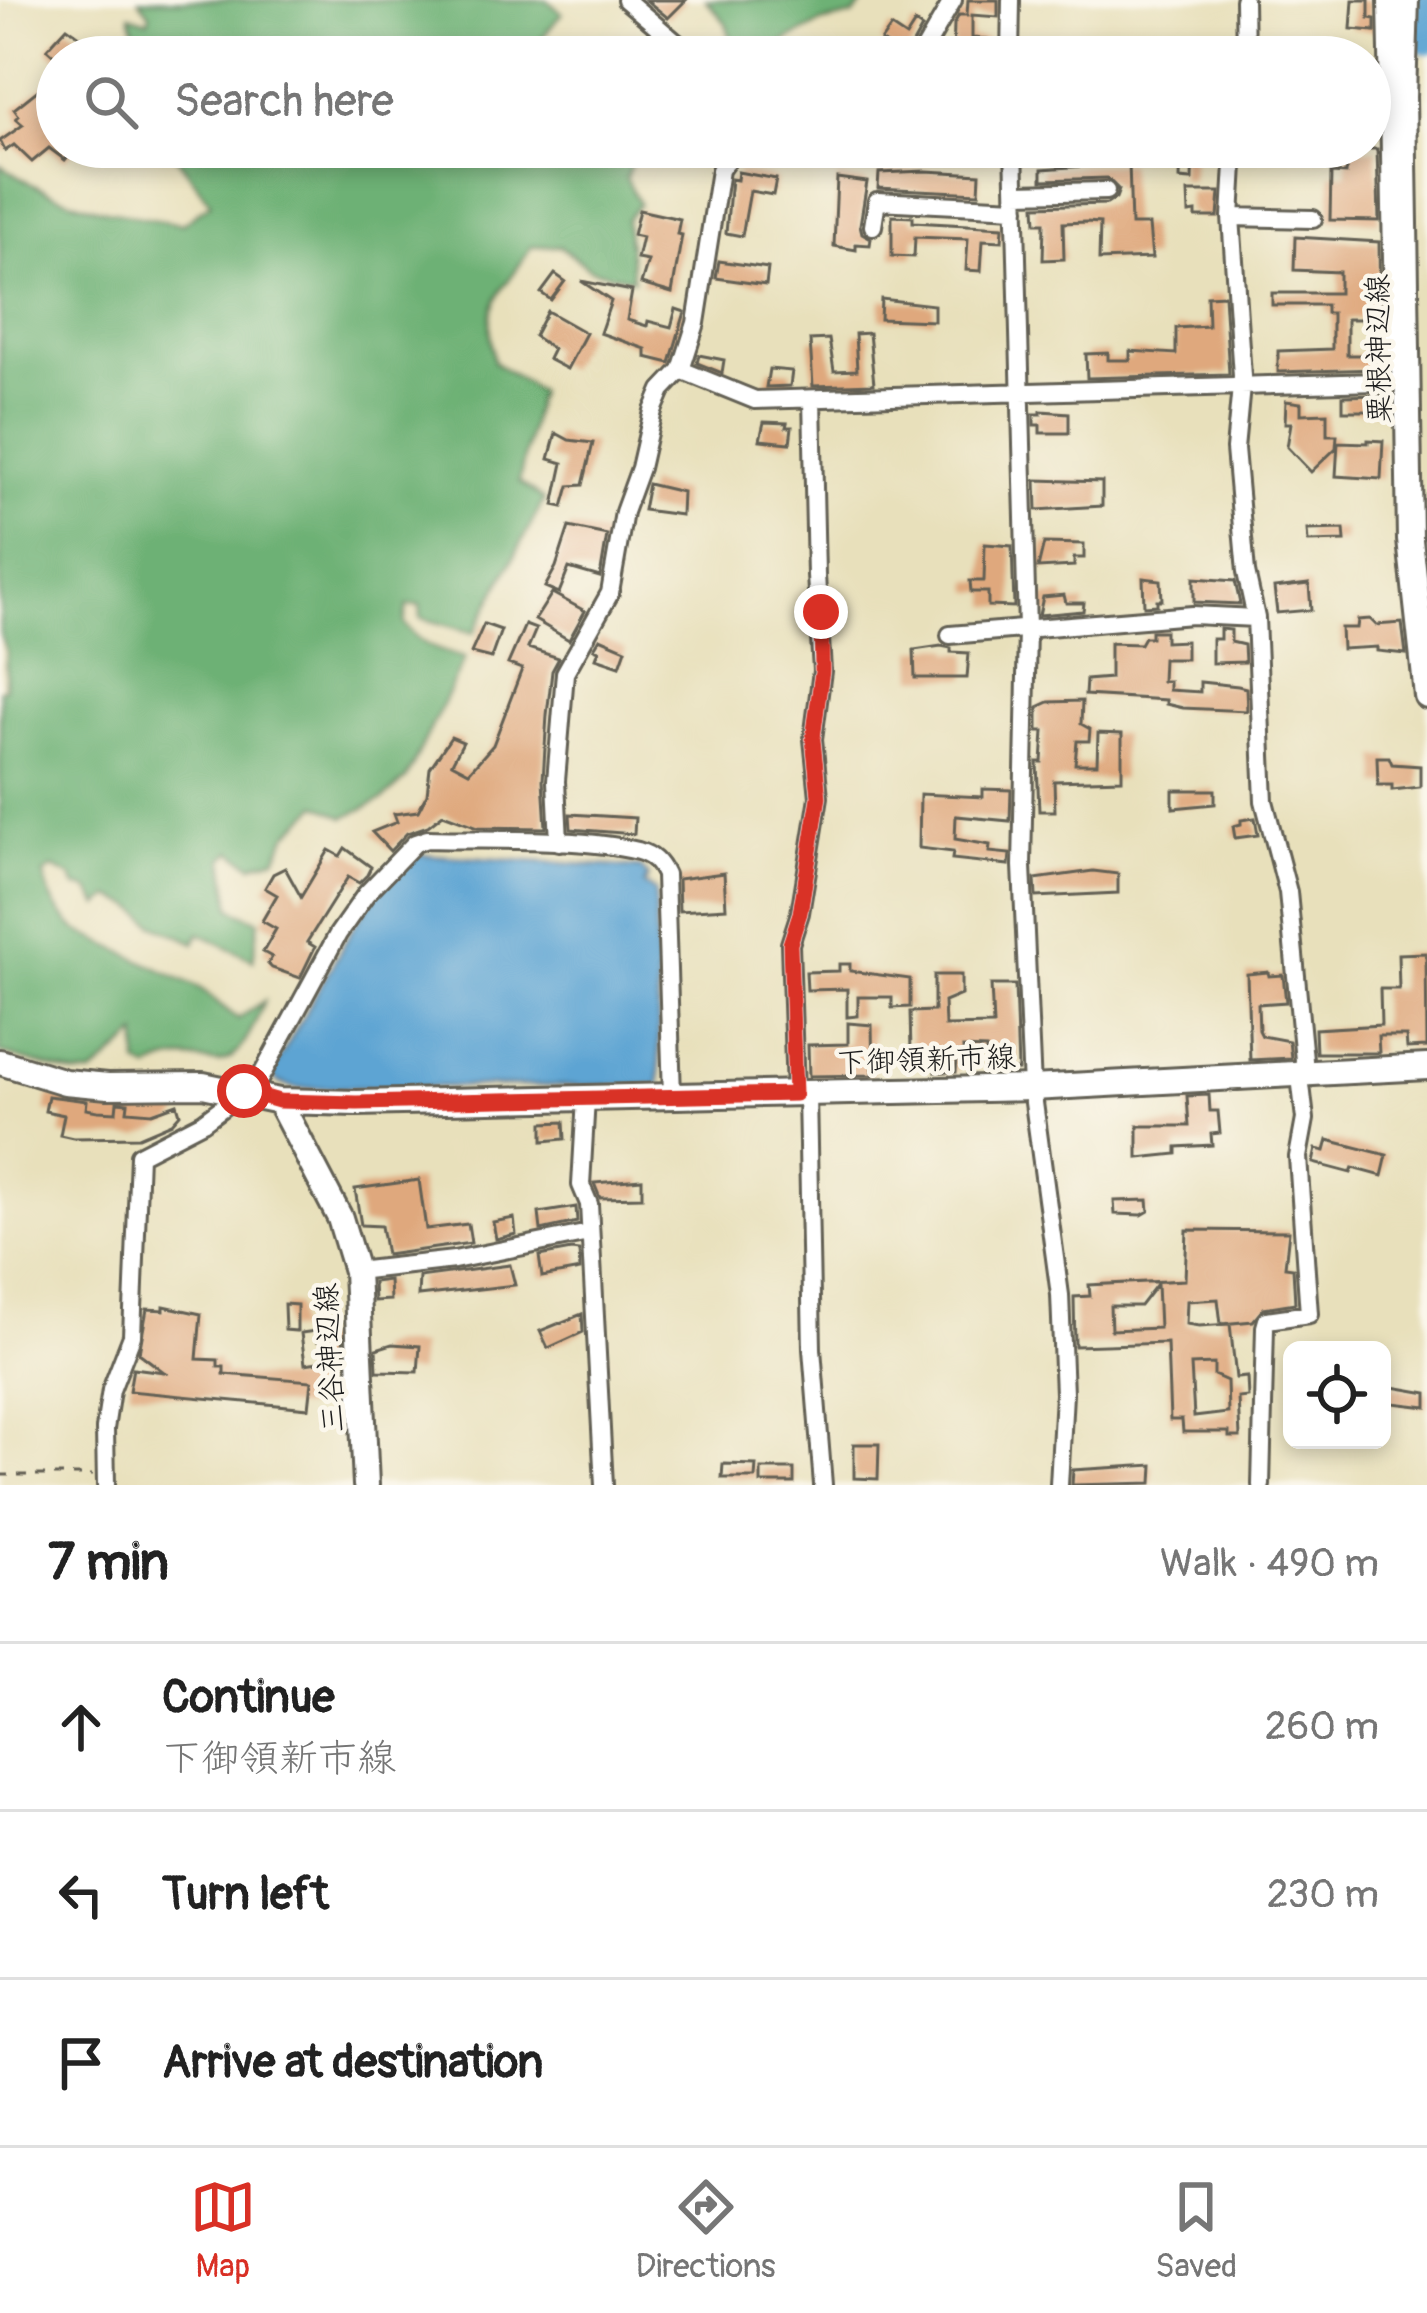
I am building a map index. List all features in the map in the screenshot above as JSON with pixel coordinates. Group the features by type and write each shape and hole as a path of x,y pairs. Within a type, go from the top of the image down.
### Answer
{"main road":[{"name":"粟根神辺線","path":"1406,0 1403,97 1416,375 1411,540 1427,696"},
{"name":"下御領新市線","path":"0,1062 64,1082 203,1085 279,1101 1032,1088 1427,1067"},
{"name":"三谷神辺線","path":"279,1101 340,1218 356,1271 367,1485"}],"street":[{"path":"626,0 668,36"},
{"path":"932,36 952,0"},
{"path":"1010,36 1011,0"},
{"path":"1244,0 1245,36"},
{"path":"1388,0 1389,36"},
{"path":"559,842 556,781 565,673 610,593 624,512 653,411 662,391 681,370 696,323 721,168"},
{"path":"1015,168 1027,629 1022,866 1032,1088 1060,1295 1064,1394 1059,1485"},
{"path":"1234,168 1231,217 1242,376 1235,449 1240,519 1256,618 1264,801 1288,892 1305,1119 1298,1157 1309,1314 1267,1320 1261,1485"},
{"path":"1391,168 1394,361 1416,375"},
{"path":"873,226 877,201 1016,201 1106,191"},
{"path":"1231,217 1313,219"},
{"path":"681,370 755,400 1239,386 1416,375"},
{"path":"812,398 822,671 813,739 819,797 800,913 790,944 824,1485"},
{"path":"950,635 1192,615 1256,618"},
{"path":"106,1480 105,1430 111,1390 132,1336 139,1156 203,1122 259,1080 347,921 415,843 427,839 559,842 640,851 658,861 664,875 672,1096"},
{"path":"586,1098 581,1185 589,1204 604,1485"},
{"path":"356,1271 454,1260 589,1233"}],"path":[{"path":"0,1474 106,1480"}],"green space":[{"path":"139,0 547,0 562,13 544,36 136,36 130,15 148,21 150,14"},
{"path":"706,0 867,0 853,16 821,23 796,36 730,36 726,23"},
{"path":"0,165 65,198 182,224 211,203 185,168 630,168 626,178 639,204 626,220 633,279 590,269 560,246 532,246 497,298 490,323 494,362 538,391 519,482 544,500 474,633 421,618 420,605 407,606 404,623 416,637 465,658 406,779 382,800 345,817 318,805 288,834 276,858 252,865 232,851 224,859 231,908 259,921 253,960 199,933 195,943 111,897 99,906 89,889 76,887 71,877 53,868 44,874 55,905 76,930 200,988 238,1019 264,1001 250,1033 225,1060 169,1061 149,1070 138,1064 138,1035 92,1075 76,1075 0,1053 0,690 5,688 6,652 0,633"}],"water":[{"path":"415,854 641,868 648,877 644,885 655,891 660,1085 294,1088 278,1082 271,1074 354,926 381,887"}],"building":[{"path":"646,0 686,0 668,18"},
{"path":"968,0 998,0 998,17 972,15 972,36 954,36 959,15 967,15"},
{"path":"1353,0 1369,0 1375,31 1351,29"},
{"path":"915,23 922,28 918,36 907,36"},
{"path":"67,27 80,36 59,36"},
{"path":"36,92 36,159 32,162 14,145 5,151 0,141 23,125 14,109"},
{"path":"1129,168 1131,225 1149,225 1152,258 1099,260 1100,223 1086,222 1063,223 1064,259 1043,260 1044,223 1036,223 1035,206 1107,204 1119,190 1107,178 1042,180 1042,169"},
{"path":"1180,168 1192,168 1192,180 1180,179"},
{"path":"1346,168 1378,168 1379,221 1330,220 1331,173 1346,174"},
{"path":"738,172 776,179 773,195 750,191 742,236 726,233 731,179 737,180"},
{"path":"879,173 980,174 979,193 878,188"},
{"path":"837,178 867,182 860,225 862,233 871,238 870,245 856,244 856,250 834,246"},
{"path":"1188,192 1220,192 1218,217 1189,213"},
{"path":"639,210 680,219 677,234 682,235 672,293 641,284 648,261 637,259 642,237 633,235"},
{"path":"892,216 913,217 913,222 1003,227 1002,241 983,240 981,271 966,270 968,239 915,237 914,257 892,256"},
{"path":"1295,237 1379,242 1380,319 1347,319 1347,355 1377,355 1377,369 1278,372 1278,351 1332,349 1332,313 1326,313 1326,305 1272,305 1272,293 1339,293 1339,272 1294,270"},
{"path":"719,261 768,268 766,285 716,278"},
{"path":"555,274 565,281 551,300 541,293"},
{"path":"581,281 632,291 627,320 647,326 648,321 671,327 676,309 685,312 670,363 646,357 646,349 600,333 611,301"},
{"path":"1224,295 1229,374 1087,378 1086,354 1108,353 1108,360 1130,360 1130,351 1176,354 1176,328 1208,326 1207,296"},
{"path":"881,299 934,305 934,321 880,319"},
{"path":"547,311 586,333 567,369 548,359 553,349 534,336"},
{"path":"869,333 874,384 813,386 810,340 829,339 834,371 857,370 855,334"},
{"path":"699,355 724,360 722,373 697,363"},
{"path":"769,369 792,371 790,386 766,387"},
{"path":"1382,395 1382,411 1343,411 1343,396"},
{"path":"1286,401 1301,403 1301,414 1327,413 1327,435 1337,435 1336,448 1311,472 1287,447 1291,423 1285,423"},
{"path":"1069,413 1069,433 1040,433 1034,414"},
{"path":"764,422 792,427 790,443 760,440"},
{"path":"556,433 593,443 583,485 569,486 563,507 554,505 563,463 549,459"},
{"path":"1383,441 1381,479 1336,476 1338,442"},
{"path":"1036,480 1102,482 1102,506 1037,510"},
{"path":"648,484 682,492 681,515 643,510"},
{"path":"569,527 607,535 600,577 569,568 559,593 545,587"},
{"path":"1344,529 1345,541 1308,542 1307,530"},
{"path":"1044,543 1084,544 1084,558 1074,558 1074,566 1038,568"},
{"path":"985,544 1012,546 1014,607 988,606 988,592 971,592 970,581 984,581"},
{"path":"1143,578 1161,580 1162,600 1157,605 1144,606"},
{"path":"1194,578 1235,581 1240,604 1194,602"},
{"path":"1309,584 1311,610 1277,613 1274,588"},
{"path":"552,593 585,611 569,640 535,620"},
{"path":"1064,595 1066,603 1084,603 1083,611 1039,615 1043,597"},
{"path":"1370,619 1376,625 1402,623 1406,654 1377,651 1377,647 1342,649 1341,628 1357,628 1358,620"},
{"path":"484,624 501,630 491,658 471,653"},
{"path":"525,625 536,629 528,648 559,658 552,671 547,715 546,828 478,827 443,814 428,826 407,833 390,851 372,832 397,822 394,814 418,811 427,794 430,768 451,737 463,742 452,763 469,772 493,745 522,669 508,664"},
{"path":"1220,629 1231,630 1231,642 1244,645 1245,662 1212,663 1212,639 1220,639"},
{"path":"1151,631 1165,631 1165,642 1186,641 1186,659 1163,659 1162,681 1169,681 1169,690 1200,692 1200,682 1246,688 1247,711 1085,695 1086,680 1110,678 1110,643 1140,644 1144,637 1151,637"},
{"path":"600,638 626,649 620,666 596,658 599,650 594,648"},
{"path":"941,646 969,653 967,678 915,678 914,650"},
{"path":"1082,701 1081,724 1090,729 1089,741 1077,741 1075,764 1097,764 1098,733 1122,734 1122,779 1054,781 1055,811 1039,811 1037,762 1042,762 1044,731 1038,731 1038,707"},
{"path":"1377,757 1389,757 1392,764 1420,766 1420,787 1392,790 1392,785 1378,785"},
{"path":"983,789 1011,790 1010,821 956,816 955,839 1010,854 1009,865 952,859 953,852 919,848 920,794 983,797"},
{"path":"1173,790 1215,790 1215,804 1173,808"},
{"path":"570,814 635,818 634,834 571,829"},
{"path":"1255,818 1258,835 1235,838 1233,826"},
{"path":"345,848 371,867 367,875 359,883 348,877 307,942 315,947 300,978 272,968 268,964 272,957 263,952 276,929 262,921 277,895 265,888 273,874 285,868 301,897 329,850 340,856"},
{"path":"1093,871 1118,874 1118,893 1036,897 1035,879"},
{"path":"724,873 726,908 679,911 678,879"},
{"path":"1426,953 1427,1047 1407,1048 1406,1036 1378,1036 1379,1053 1316,1053 1315,1029 1381,1025 1380,989 1399,989 1398,954"},
{"path":"839,964 850,964 850,971 910,979 910,1007 892,1008 892,997 858,997 858,1016 847,1017 847,989 807,990 806,972 839,971"},
{"path":"1268,972 1269,976 1283,975 1286,1002 1258,1004 1259,1030 1262,1036 1289,1041 1291,1058 1250,1060 1247,974"},
{"path":"934,975 961,975 961,995 944,1002 945,1026 993,1025 991,985 1015,985 1018,1070 986,1072 986,1049 963,1048 964,1059 957,1059 956,1072 935,1072 935,1051 911,1051 910,1012 934,1011"},
{"path":"848,1023 872,1025 873,1075 809,1076 808,1045 848,1044"},
{"path":"1209,1095 1210,1111 1218,1111 1220,1133 1211,1134 1212,1145 1177,1147 1177,1154 1138,1158 1138,1126 1189,1126 1187,1096"},
{"path":"48,1096 87,1101 86,1109 98,1111 116,1112 117,1102 128,1103 127,1111 152,1113 177,1104 180,1114 172,1123 139,1137 73,1138 60,1135 64,1115 45,1111"},
{"path":"564,1122 565,1139 543,1141 543,1123"},
{"path":"1328,1140 1387,1155 1382,1176 1313,1163 1316,1149 1325,1151"},
{"path":"642,1179 642,1197 600,1198 594,1183"},
{"path":"419,1180 426,1229 468,1224 471,1243 386,1255 381,1226 361,1225 355,1189"},
{"path":"1148,1200 1149,1211 1142,1215 1115,1214 1114,1201"},
{"path":"576,1207 577,1222 541,1230 539,1213"},
{"path":"514,1218 516,1234 496,1239 493,1222"},
{"path":"1187,1230 1289,1231 1285,1267 1293,1268 1295,1303 1264,1308 1253,1321 1221,1324 1218,1299 1187,1301 1186,1324 1199,1326 1230,1324 1236,1378 1247,1377 1248,1397 1238,1398 1240,1437 1229,1437 1229,1432 1183,1432 1182,1420 1170,1420 1167,1343 1075,1346 1074,1297 1090,1296 1089,1285 1185,1280","holes":["1157,1284 1159,1328 1111,1330 1110,1306 1140,1306","1214,1364 1214,1375 1227,1381 1228,1413 1194,1417 1191,1365"]},
{"path":"579,1251 580,1270 542,1277 539,1256"},
{"path":"510,1265 515,1285 418,1296 419,1277"},
{"path":"389,1280 390,1300 374,1301 373,1282"},
{"path":"284,1304 297,1305 297,1331 285,1330"},
{"path":"164,1306 201,1314 197,1359 218,1360 224,1374 312,1381 309,1408 129,1391 133,1368 164,1372 139,1353 147,1309 164,1310"},
{"path":"582,1314 583,1332 548,1348 540,1331"},
{"path":"316,1331 317,1341 343,1337 344,1358 305,1364 301,1333"},
{"path":"392,1344 420,1346 418,1372 377,1371 376,1349"},
{"path":"1391,1387 1427,1393 1427,1407 1391,1403"},
{"path":"854,1444 879,1444 878,1479 854,1478"},
{"path":"723,1464 756,1465 755,1478 722,1478"},
{"path":"1153,1465 1152,1483 1072,1485 1073,1470"},
{"path":"761,1469 794,1469 794,1483 761,1483"}],"waterway":[{"path":"1427,0 1427,43"}],"route":[{"path":"244,1091 279,1101 357,1103 795,1094 790,944 800,913 819,797 813,739 822,671 821,612"}]}
